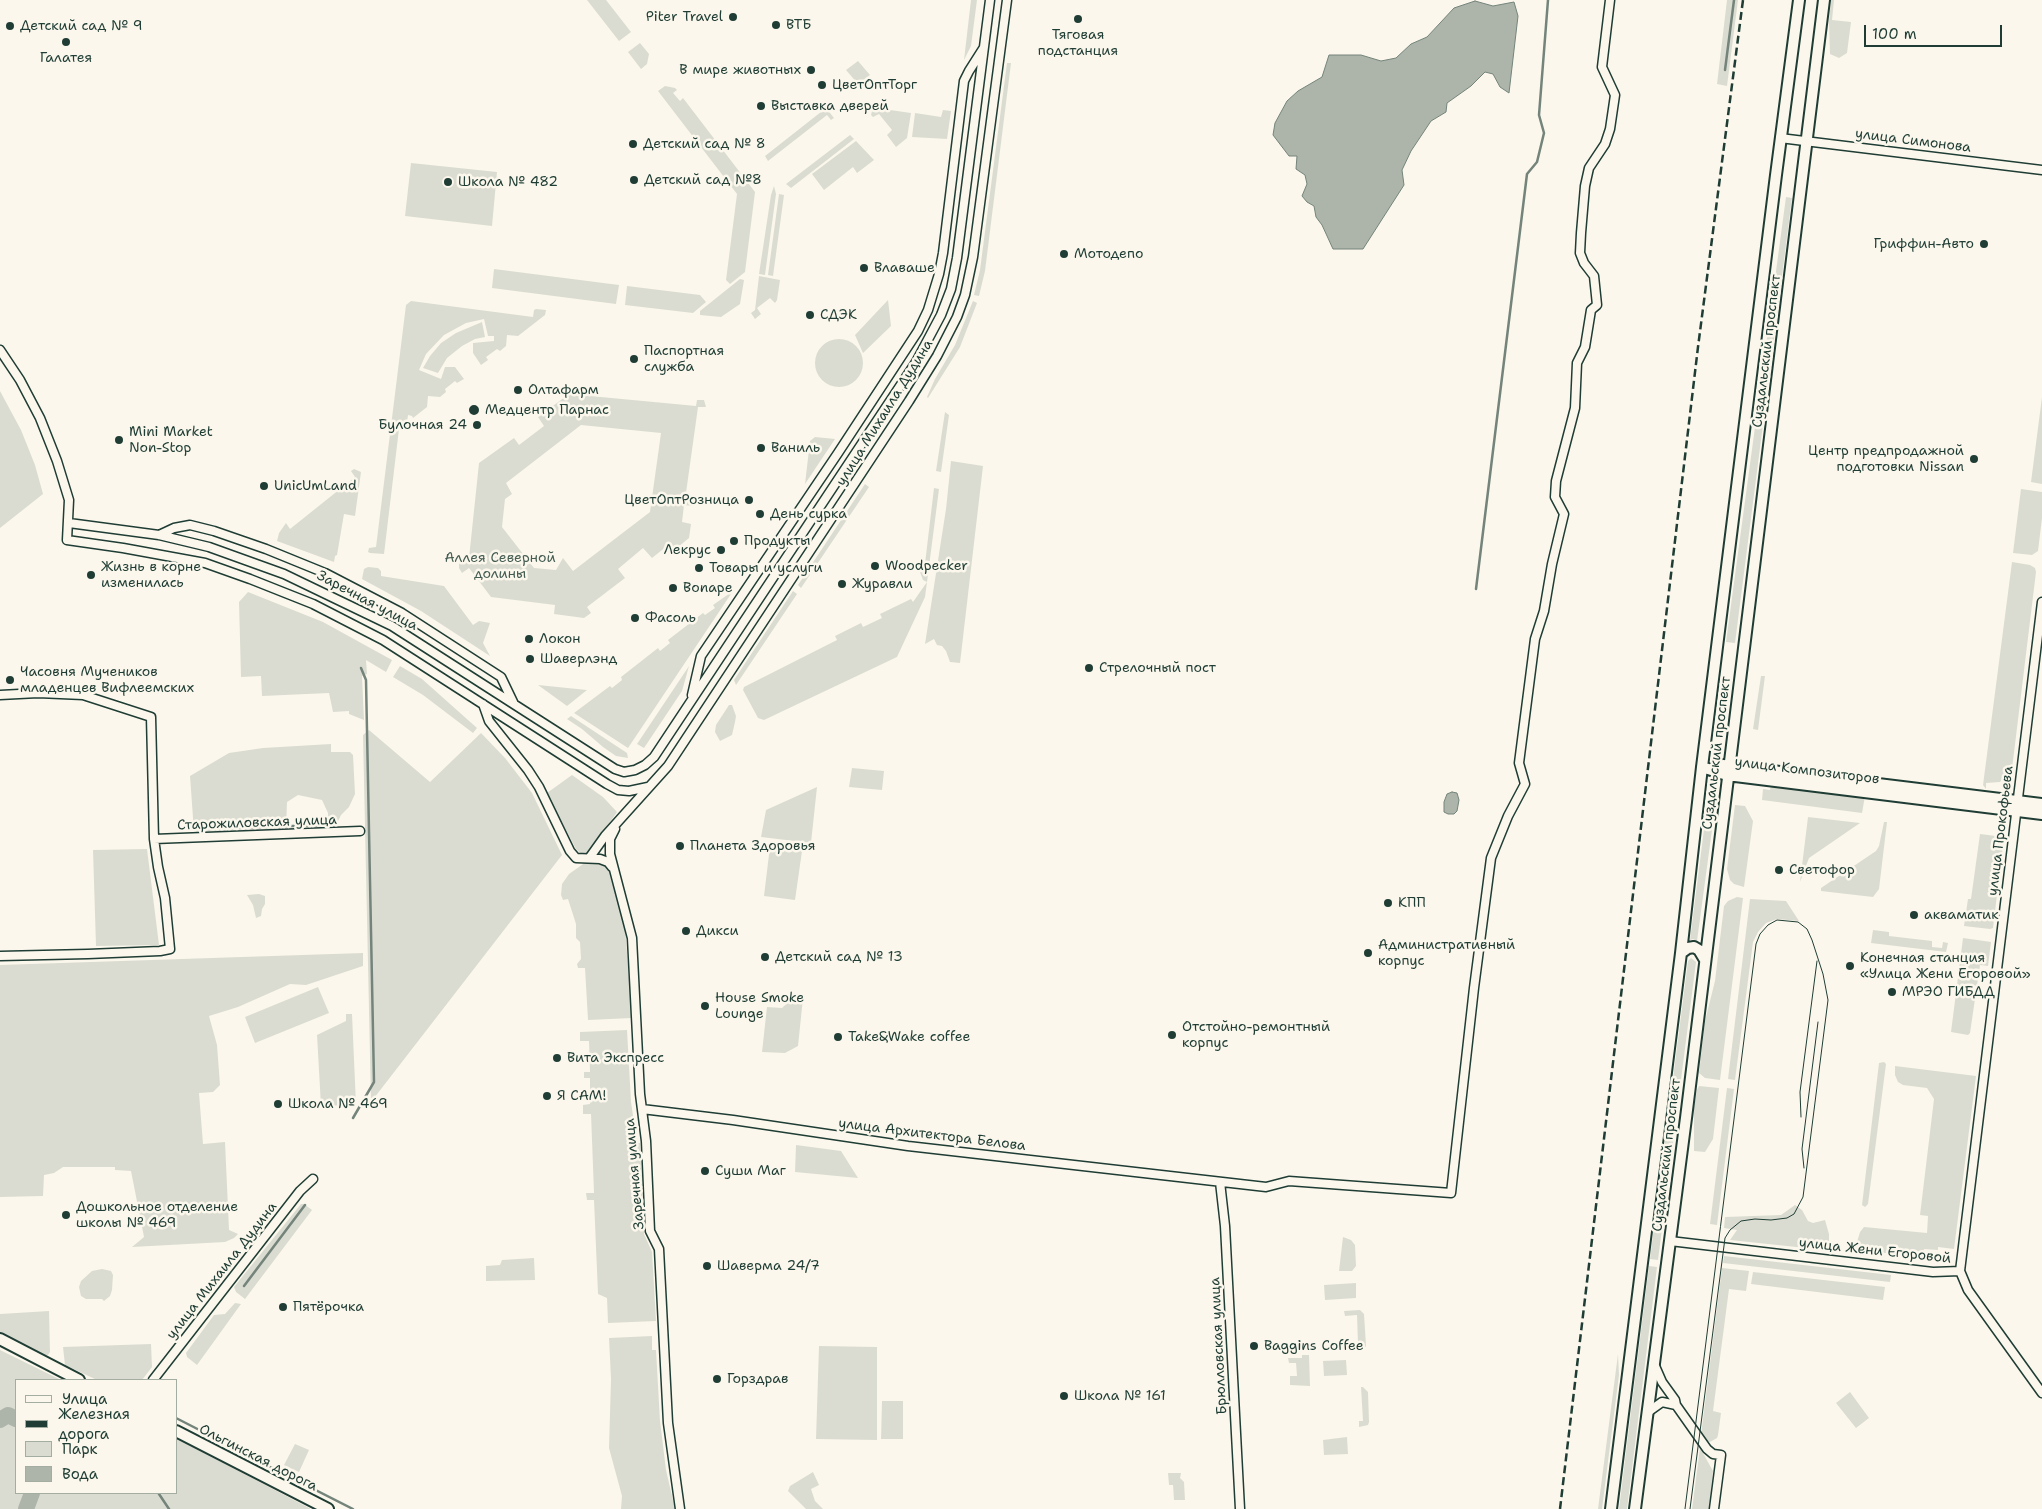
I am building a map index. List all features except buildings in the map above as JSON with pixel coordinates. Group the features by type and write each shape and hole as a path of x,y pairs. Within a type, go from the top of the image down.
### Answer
{"main road":[{"name":"Суздальский проспект","path":"1611,1509 1780,138 1799,0"},
{"name":"Суздальский проспект","path":"1635,1509 1655,1366 1824,0"},
{"name":"улица Композиторов","path":"1702,767 2017,806 2042,814"},
{"name":"улица Композиторов","path":"2017,806 2042,804"},
{"path":"1681,953 1694,946 1705,960"},
{"path":"0,1339 77,1379"},
{"name":"Ольгинская дорога","path":"178,1432 328,1509"}],"street":[{"name":"улица Михаила Дудина","path":"624,772 635,770 645,765 654,757 928,342 941,315 954,273 990,0"},
{"name":"улица Михаила Дудина","path":"590,857 618,822 668,766 723,685 937,356 957,317 968,286 1007,0"},
{"name":"улица Архитектора Белова","path":"642,1109 733,1120 908,1146 1266,1187 1289,1181 1451,1193 1491,858 1508,816 1525,784 1519,763 1535,639 1544,611 1552,564 1564,514 1555,497 1556,481 1574,408 1577,363 1585,347 1591,310 1597,305 1596,282 1580,253 1585,186 1589,168 1606,144 1615,95 1602,67 1610,0"},
{"path":"691,699 701,656 838,453 918,331 928,310 943,254 964,82 984,47"},
{"name":"улица Симонова","path":"1780,138 2042,170"},
{"path":"972,142 988,145"},
{"path":"0,350 20,380 36,410 57,461 69,500 69,523"},
{"name":"Заречная улица","path":"624,772 615,769 392,626 319,589 219,550 159,535 69,523 67,540 132,549 205,564 277,589 336,615 384,640 618,790 629,791 650,786"},
{"path":"159,535 174,528 190,525 214,531 266,549 332,576 402,614 501,677 514,704"},
{"name":"улица Прокофьева","path":"1960,1271 2042,602"},
{"path":"0,696 38,693 83,695 151,717 154,838 165,898 170,949 160,951 0,956"},
{"path":"483,704 489,721 539,787 570,851 576,858 590,857 608,862 612,867"},
{"name":"Заречная улица","path":"618,822 610,839 610,854 632,938 650,1230 658,1249 668,1423 680,1509"},
{"name":"Старожиловская улица","path":"154,838 360,832"},
{"name":"улица Михаила Дудина","path":"154,1379 300,1191 313,1179"},
{"name":"Брюлловская улица","path":"1220,1182 1225,1226 1240,1509"},
{"name":"улица Жени Егоровой","path":"1670,1241 1936,1272 1960,1271 1968,1290 2042,1393"},
{"path":"1655,1366 1676,1405 1707,1449 1713,1454 1721,1455 1714,1509"},
{"path":"1648,1412 1662,1402 1676,1405"}],"green space":[{"path":"587,0 606,0 631,32 619,41"},
{"path":"971,0 977,0 971,46 964,60"},
{"path":"1727,0 1738,0 1727,86 1717,84"},
{"path":"1831,0 1834,0 1832,20 1851,22 1847,53 1839,58 1830,54 1829,22"},
{"path":"640,43 649,54 647,64 641,69 628,52"},
{"path":"858,61 870,75 858,84 846,70"},
{"path":"1007,63 1011,63 985,271 979,296 974,295 980,270"},
{"path":"665,86 677,90 673,93 680,101 683,98 755,192 745,272 730,284 726,280 737,194 658,91"},
{"path":"886,104 890,110 911,113 907,138 896,147 887,135 892,130 879,114 873,117 871,115 873,107"},
{"path":"826,108 834,118 831,120 827,115 768,161 765,156"},
{"path":"943,110 951,111 947,139 912,137 915,113 941,117"},
{"path":"850,135 854,139 791,188 786,184"},
{"path":"856,141 874,160 857,173 853,167 824,190 812,174"},
{"path":"411,163 497,172 492,226 405,216"},
{"path":"774,186 776,194 765,275 759,274"},
{"path":"779,194 784,195 773,276 768,275"},
{"path":"1786,197 1792,198 1735,643 1726,642"},
{"path":"494,269 619,285 616,304 492,288"},
{"path":"759,276 780,280 777,300 775,303 770,298 757,308 761,314 755,319 751,313 755,310"},
{"path":"740,279 744,280 740,304 721,317 700,315 700,311"},
{"path":"627,286 700,295 706,302 693,313 625,305"},
{"path":"888,300 891,326 863,353 855,335"},
{"path":"411,301 533,317 534,310 546,310 545,315 518,336 507,335 506,346 500,351 497,349 486,357 488,360 481,365 473,353 473,343 494,341 494,336 488,336 484,319 466,323 444,335 426,354 419,370 441,379 445,367 455,367 464,379 457,383 455,381 445,389 446,392 440,397 428,396 427,407 413,418 408,415 407,423 399,429 384,554 370,553 368,552 369,548 376,547 406,305"},
{"path":"973,301 977,303 960,347 928,398 935,379 955,345"},
{"path":"482,322 485,337 475,339 462,346 447,358 438,373 423,368 441,343 456,333"},
{"path":"834,339 844,339 856,346 863,358 863,368 856,380 844,387 834,387 826,383 819,376 815,368 815,358 819,350 826,343"},
{"path":"0,391 21,430 35,465 43,494 0,528"},
{"name":"Аллея Северной долины","path":"569,394 696,406 697,400 704,400 706,407 698,407 685,500 694,501 694,506 684,505 682,522 691,524 689,538 672,552 667,546 652,558 643,548 618,569 625,578 587,607 591,613 584,618 554,614 555,605 491,597 469,568 462,573 459,568 459,558 469,558 479,463 514,438 519,445 544,426 538,417","holes":["581,425 661,433 650,512 573,571 563,558 556,570 534,568 502,527 505,499 512,494 506,483"]},
{"path":"2042,397 2042,484 2031,482"},
{"path":"945,412 949,415 941,472 936,471"},
{"path":"815,437 835,439 805,484 810,441"},
{"path":"951,461 983,466 960,663 950,662 946,651 942,646 937,645 934,639 925,644 946,509"},
{"path":"354,469 361,472 355,516 344,514 337,555 334,562 277,541 279,533 286,523 290,529 355,477 351,471"},
{"path":"865,484 869,487 801,588 798,585"},
{"path":"934,488 939,489 927,582 923,580 920,572 924,572"},
{"path":"2021,489 2042,492 2042,518 2038,551 2032,555 2013,553"},
{"path":"2012,562 2030,565 2035,568 2036,572 2012,769 2007,769 2000,782 1986,783 1986,789 1983,785"},
{"path":"368,567 378,568 381,571 381,576 444,586 473,625 479,621 490,623 483,643 490,656 421,611 362,579 364,569"},
{"path":"927,582 925,597 897,657 764,720 758,718 743,690 744,687 837,640 835,636 861,623 863,627 882,618 880,614 911,599 913,602"},
{"path":"733,591 628,748 574,713 610,686 612,688 622,680 621,677 658,648 660,651 670,643 668,640 703,613 705,615 715,608 713,605"},
{"path":"793,591 797,594 736,685 734,680"},
{"path":"248,592 323,622 392,660 386,672 366,660 367,674 362,676 364,720 349,714 349,711 333,712 329,693 262,696 261,676 241,677 239,602"},
{"path":"400,666 422,679 477,728 473,733 423,695 393,677"},
{"path":"689,666 682,691 644,748 637,744"},
{"path":"1761,676 1765,676 1758,730 1753,729"},
{"path":"538,685 587,690 567,706"},
{"path":"729,705 732,705 736,716 732,735 720,741 715,732 716,725"},
{"path":"571,716 627,753 628,758 616,756 603,747 567,719"},
{"path":"369,730 430,782 481,733 505,758 532,793 562,855 371,1102 363,735"},
{"path":"331,744 331,752 350,752 353,755 355,794 349,807 341,815 335,827 328,828 328,813 322,800 298,795 287,802 286,829 194,832 190,776 229,753 263,748"},
{"path":"852,768 884,771 882,790 849,787"},
{"path":"572,775 603,797 617,812 590,851 585,854 580,853 576,849 547,793"},
{"path":"1771,784 1865,796 1862,813 1762,800 1763,789 1770,790"},
{"path":"817,787 811,843 761,837 766,810"},
{"path":"1735,805 1745,806 1753,821 1744,887 1734,884 1730,880 1727,869"},
{"path":"1808,817 1860,823 1809,858 1800,882"},
{"path":"1884,822 1887,822 1879,889 1873,897 1821,891 1821,888 1876,851 1879,846"},
{"path":"1704,829 1712,830 1697,941 1690,940"},
{"path":"1980,834 2004,837 1993,928 1990,929 1964,926 1968,899 1971,899"},
{"path":"770,846 802,851 795,900 764,896"},
{"path":"147,849 159,945 96,946 93,850"},
{"path":"586,862 602,862 608,868 625,927 632,1018 588,1020 585,968 578,968 577,964 581,959 580,942 576,938 576,924 568,899 563,900 561,895 562,884 569,874"},
{"path":"259,894 265,896 265,904 261,916 256,918 253,905 247,895"},
{"path":"1737,897 1743,898 1720,1080 1705,1078 1699,1073 1705,1021 1715,981 1724,906 1728,901"},
{"path":"1750,899 1786,901 1799,921 1777,919 1766,923 1758,932 1753,942 1735,1080 1728,1079"},
{"path":"1873,930 1889,932 1889,936 1932,941 1932,947 1942,948 1943,942 1948,943 1946,952 1871,943"},
{"path":"1963,938 1991,942 1988,966 1980,965 1970,1033 1968,1035 1951,1032"},
{"path":"363,953 363,966 306,985 290,984 238,1007 209,1016 217,1045 220,1085 213,1092 199,1093 203,1144 225,1142 229,1230 238,1234 234,1238 225,1242 132,1247 144,1237 131,1171 115,1170 115,1167 63,1167 54,1173 44,1175 43,1196 0,1197 0,965"},
{"path":"1691,958 1696,962 1658,1260 1650,1259 1688,961"},
{"path":"318,987 329,1013 255,1043 245,1017"},
{"path":"794,997 803,998 798,1046 785,1053 762,1052 767,1007 782,1008"},
{"path":"346,1014 352,1014 356,1105 321,1106 317,1035 346,1021"},
{"path":"627,1030 631,1102 637,1143 640,1143 644,1234 652,1252 656,1321 608,1323 607,1298 598,1294 594,1200 587,1200 586,1193 594,1193 591,1114 583,1114 583,1105 590,1104 590,1078 584,1078 584,1072 590,1072 589,1041 580,1041 580,1032"},
{"path":"1884,1062 1886,1064 1868,1204 1865,1207 1862,1205 1879,1063"},
{"path":"1895,1066 1976,1076 1954,1249 1938,1247 1938,1250 1924,1249 1923,1257 1876,1252 1875,1256 1869,1255 1859,1248 1857,1242 1860,1232 1864,1227 1927,1233 1928,1216 1920,1215 1934,1099 1927,1088 1903,1085 1898,1082 1895,1075"},
{"path":"1699,1086 1719,1088 1713,1139 1705,1152 1694,1151 1694,1107"},
{"path":"1727,1088 1734,1089 1717,1225 1710,1224"},
{"path":"796,1145 841,1151 858,1178 795,1172"},
{"path":"301,1204 312,1210 245,1299 236,1292 234,1287"},
{"path":"1795,1205 1802,1210 1808,1221 1813,1223 1825,1220 1829,1234 1829,1244 1825,1250 1730,1240 1737,1230 1724,1228 1725,1217 1781,1215"},
{"path":"1343,1237 1351,1240 1355,1245 1356,1266 1352,1271 1339,1271"},
{"path":"1724,1256 1891,1275 1890,1282 1723,1263"},
{"path":"534,1258 535,1280 486,1281 486,1266 500,1265 502,1260"},
{"path":"1649,1266 1657,1267 1627,1509 1619,1509"},
{"path":"1722,1268 1749,1271 1746,1291 1729,1289 1713,1411 1721,1413 1717,1438 1710,1442 1701,1435"},
{"path":"102,1269 111,1271 113,1275 110,1296 104,1301 102,1299 86,1299 81,1296 79,1287 81,1281 92,1271"},
{"path":"1753,1272 1885,1287 1883,1300 1751,1284"},
{"path":"1356,1283 1356,1298 1325,1300 1324,1285"},
{"path":"235,1303 241,1304 197,1365 187,1357 186,1353 214,1315 225,1314"},
{"path":"1360,1310 1364,1314 1366,1346 1363,1350 1356,1350 1355,1345 1358,1344 1357,1315 1345,1316 1344,1311"},
{"path":"49,1311 50,1352 48,1355 43,1356 0,1334 0,1314"},
{"path":"652,1336 652,1350 656,1350 660,1421 666,1470 675,1509 621,1509 622,1496 609,1448 611,1379 609,1338"},
{"path":"151,1344 152,1367 143,1379 95,1379 65,1365 63,1347"},
{"path":"819,1346 877,1347 877,1440 816,1439"},
{"path":"0,1350 59,1379 15,1379 15,1494 178,1494 178,1439 311,1509 0,1509"},
{"path":"1618,1354 1619,1375 1602,1509 1598,1509"},
{"path":"1302,1355 1309,1355 1310,1386 1290,1385 1290,1376 1297,1376 1296,1363 1289,1363 1288,1358 1302,1358"},
{"path":"1346,1360 1347,1375 1324,1376 1323,1361"},
{"path":"1361,1387 1368,1392 1369,1422 1368,1425 1359,1427 1359,1421 1363,1421"},
{"path":"1850,1392 1869,1418 1856,1428 1836,1403"},
{"path":"882,1401 903,1401 903,1439 881,1439"},
{"path":"1347,1437 1348,1454 1324,1455 1323,1440"},
{"path":"295,1444 309,1450 299,1472 284,1465"},
{"path":"1700,1448 1713,1471 1709,1509 1692,1509"},
{"path":"813,1472 819,1485 811,1489 815,1501 823,1509 806,1509 788,1491 790,1486"},
{"path":"1168,1473 1181,1473 1180,1478 1184,1482 1185,1500 1174,1500 1173,1485 1169,1485"}],"water":[{"path":"1475,1 1493,6 1514,2 1518,16 1509,93 1500,87 1493,74 1485,72 1471,86 1447,103 1446,112 1431,121 1411,151 1402,170 1404,185 1363,249 1333,249 1322,225 1316,217 1314,206 1302,196 1307,184 1305,175 1296,169 1297,156 1289,156 1273,135 1275,123 1287,101 1298,91 1322,77 1329,55 1361,55 1381,61 1396,58 1411,44 1427,37 1454,8"},
{"path":"1457,793 1459,800 1457,811 1454,814 1448,814 1444,812 1444,802 1447,794"}],"waterway":[{"path":"1476,589 1527,174 1537,162 1544,133 1539,115 1548,0"},
{"path":"1725,70 1734,0"},
{"path":"353,1118 374,1082 366,680 361,668"},
{"path":"216,828 330,825"},
{"path":"244,1286 305,1205"},
{"path":"0,1420 8,1415 15,1418"},
{"path":"178,1419 217,1439"},
{"path":"231,1447 353,1509"},
{"path":"26,1509 32,1494"},
{"path":"159,1494 169,1509"}],"tram line":[{"path":"1685,1509 1756,944 1760,934 1768,925 1777,920 1798,922 1807,929 1812,940 1823,974 1828,1000 1803,1197 1794,1214 1787,1218 1741,1221 1730,1230 1725,1238 1690,1509"},
{"path":"1801,1117 1800,1092 1817,961"},
{"path":"1804,1168 1802,1149 1818,1022"}],"railway":[{"path":"1560,1509 1698,347 1743,0"}],"place":[{"name":"Piter Travel","path":"733,17"},
{"name":"Тяговая подстанция","path":"1078,19"},
{"name":"ВТБ","path":"776,25"},
{"name":"Детский сад № 9","path":"10,26"},
{"name":"Галатея","path":"66,42"},
{"name":"В мире животных","path":"811,70"},
{"name":"ЦветОптТорг","path":"822,85"},
{"name":"Выставка дверей","path":"761,106"},
{"name":"Детский сад № 8","path":"633,144"},
{"name":"Детский сад №8","path":"634,180"},
{"name":"Школа № 482","path":"448,182"},
{"name":"Гриффин-Авто","path":"1984,244"},
{"name":"Мотодепо","path":"1064,254"},
{"name":"Влаваше","path":"864,268"},
{"name":"СДЭК","path":"810,315"},
{"name":"Паспортная служба","path":"634,359"},
{"name":"Олтафарм","path":"518,390"},
{"name":"Медцентр Парнас","path":"474,410"},
{"name":"Булочная 24","path":"477,425"},
{"name":"Mini Market Non-Stop","path":"119,440"},
{"name":"Ваниль","path":"761,448"},
{"name":"Центр предпродажной подготовки Nissan","path":"1974,459"},
{"name":"UnicUmLand","path":"264,486"},
{"name":"ЦветОптРозница","path":"749,500"},
{"name":"День сурка","path":"760,514"},
{"name":"Продукты","path":"734,541"},
{"name":"Лекрус","path":"721,550"},
{"name":"Woodpecker","path":"875,566"},
{"name":"Товары и услуги","path":"699,568"},
{"name":"Жизнь в корне изменилась","path":"91,575"},
{"name":"Журавли","path":"842,584"},
{"name":"Bonape","path":"673,588"},
{"name":"Фасоль","path":"635,618"},
{"name":"Локон","path":"529,639"},
{"name":"Шаверлэнд","path":"530,659"},
{"name":"Стрелочный пост","path":"1089,668"},
{"name":"Часовня Мучеников младенцев Вифлеемских","path":"10,680"},
{"name":"Планета Здоровья","path":"680,846"},
{"name":"Светофор","path":"1779,870"},
{"name":"КПП","path":"1388,903"},
{"name":"акваматик","path":"1914,915"},
{"name":"Дикси","path":"686,931"},
{"name":"Административный корпус","path":"1368,953"},
{"name":"Детский сад № 13","path":"765,957"},
{"name":"Конечная станция «Улица Жени Егоровой»","path":"1850,966"},
{"name":"МРЭО ГИБДД","path":"1892,992"},
{"name":"House Smoke Lounge","path":"705,1006"},
{"name":"Отстойно-ремонтный корпус","path":"1172,1035"},
{"name":"Take&Wake coffee","path":"838,1037"},
{"name":"Вита Экспресс","path":"557,1058"},
{"name":"Я САМ!","path":"547,1096"},
{"name":"Школа № 469","path":"278,1104"},
{"name":"Суши Маг","path":"705,1171"},
{"name":"Дошкольное отделение школы № 469","path":"66,1215"},
{"name":"Шаверма 24/7","path":"707,1266"},
{"name":"Пятёрочка","path":"283,1307"},
{"name":"Baggins Coffee","path":"1254,1346"},
{"name":"Горздрав","path":"717,1379"},
{"name":"Школа № 161","path":"1064,1396"}]}
